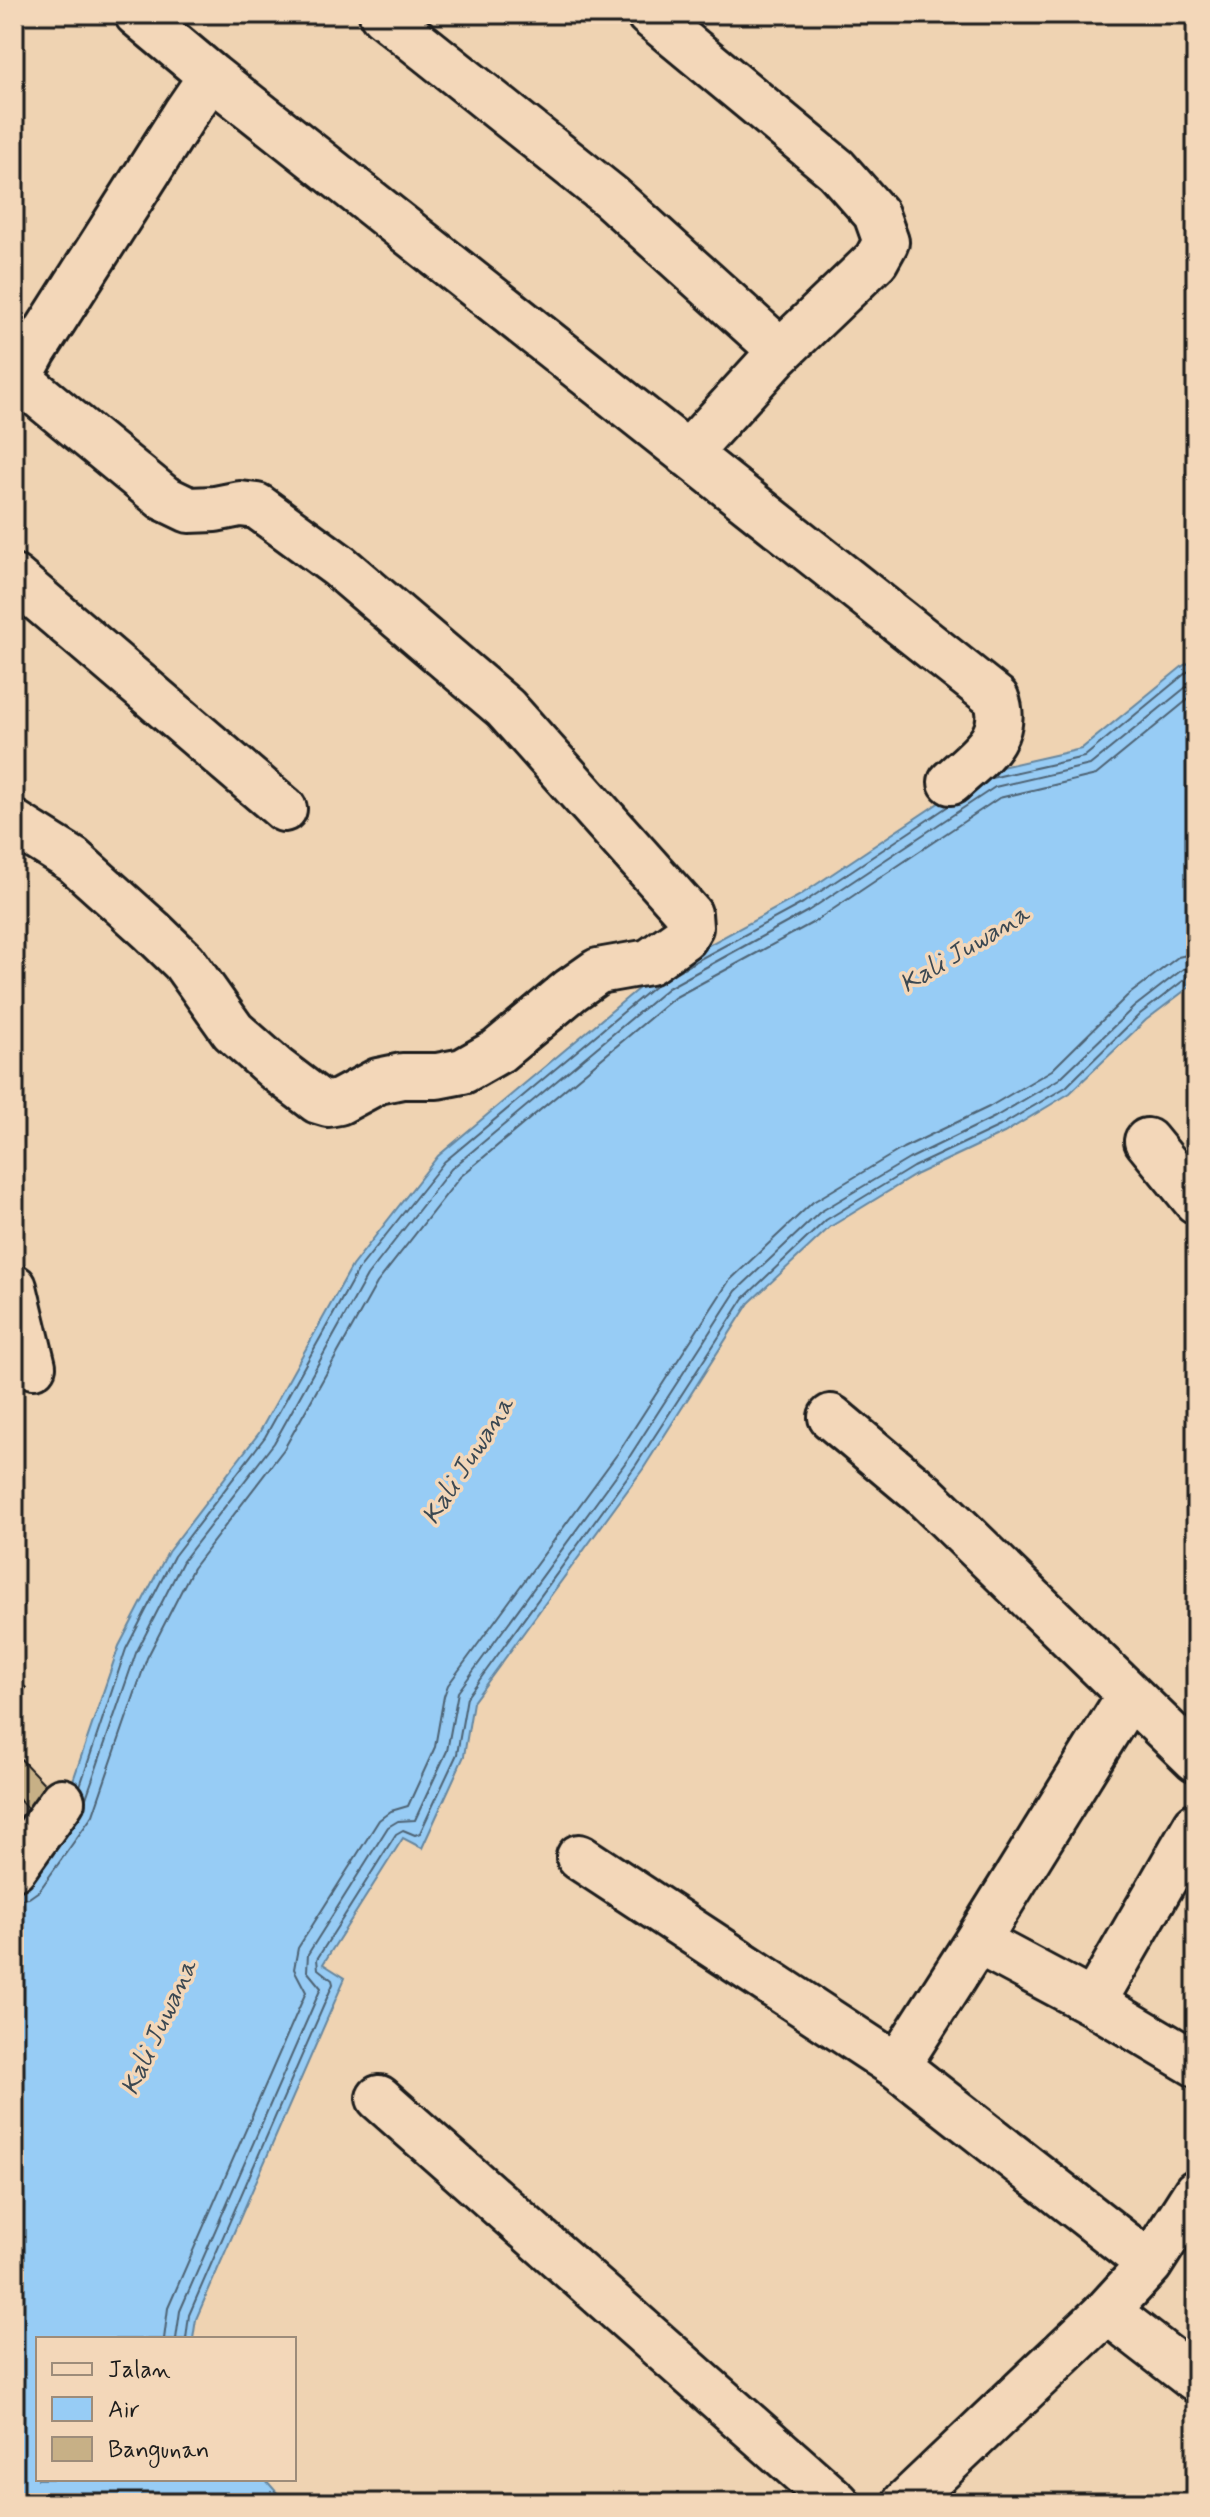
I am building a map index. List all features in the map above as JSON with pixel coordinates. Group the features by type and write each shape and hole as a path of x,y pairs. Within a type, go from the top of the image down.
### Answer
{"street":[{"path":"137,14 211,76 996,698 1002,713 998,731 990,745 951,782"},
{"path":"382,14 611,197 779,353"},
{"path":"649,14 836,169 876,214 886,242 876,260 779,353 687,454"},
{"path":"14,823 73,860 184,962 233,1031 276,1069 318,1101 328,1104 339,1102 378,1081 463,1071 498,1051 598,971 649,962 684,937 690,927 689,914 505,708 339,566 257,506 240,504 189,510 164,498 20,364 211,76"},
{"path":"14,578 284,809"},
{"path":"1147,1141 1196,1201"},
{"path":"14,1287 33,1366"},
{"path":"831,1417 924,1495 1196,1759"},
{"path":"897,2066 1129,1696"},
{"path":"14,1868 62,1801"},
{"path":"1093,2003 1196,1825"},
{"path":"579,1857 897,2066 1150,2264"},
{"path":"977,1941 1093,2003 1196,2064"},
{"path":"379,2098 837,2503"},
{"path":"905,2503 1107,2311 1150,2264 1196,2192"},
{"path":"1107,2311 1196,2380"}],"water":[{"name":"Kali Juwana","path":"1196,660 1196,982 1146,1020 1070,1093 1004,1133 917,1174 830,1227 749,1303 643,1469 473,1702 464,1756 422,1848 403,1838 323,1964 345,1978 196,2319 193,2337 36,2337 36,2481 267,2481 286,2503 14,2503 14,1875 66,1801 119,1646 168,1552 259,1433 352,1266 438,1156 657,973 799,896 988,770 1081,749 1184,665"}],"building":[{"path":"14,1678 26,1688 14,1703"},
{"path":"17,1755 54,1794 38,1820 14,1794 14,1758"}]}
